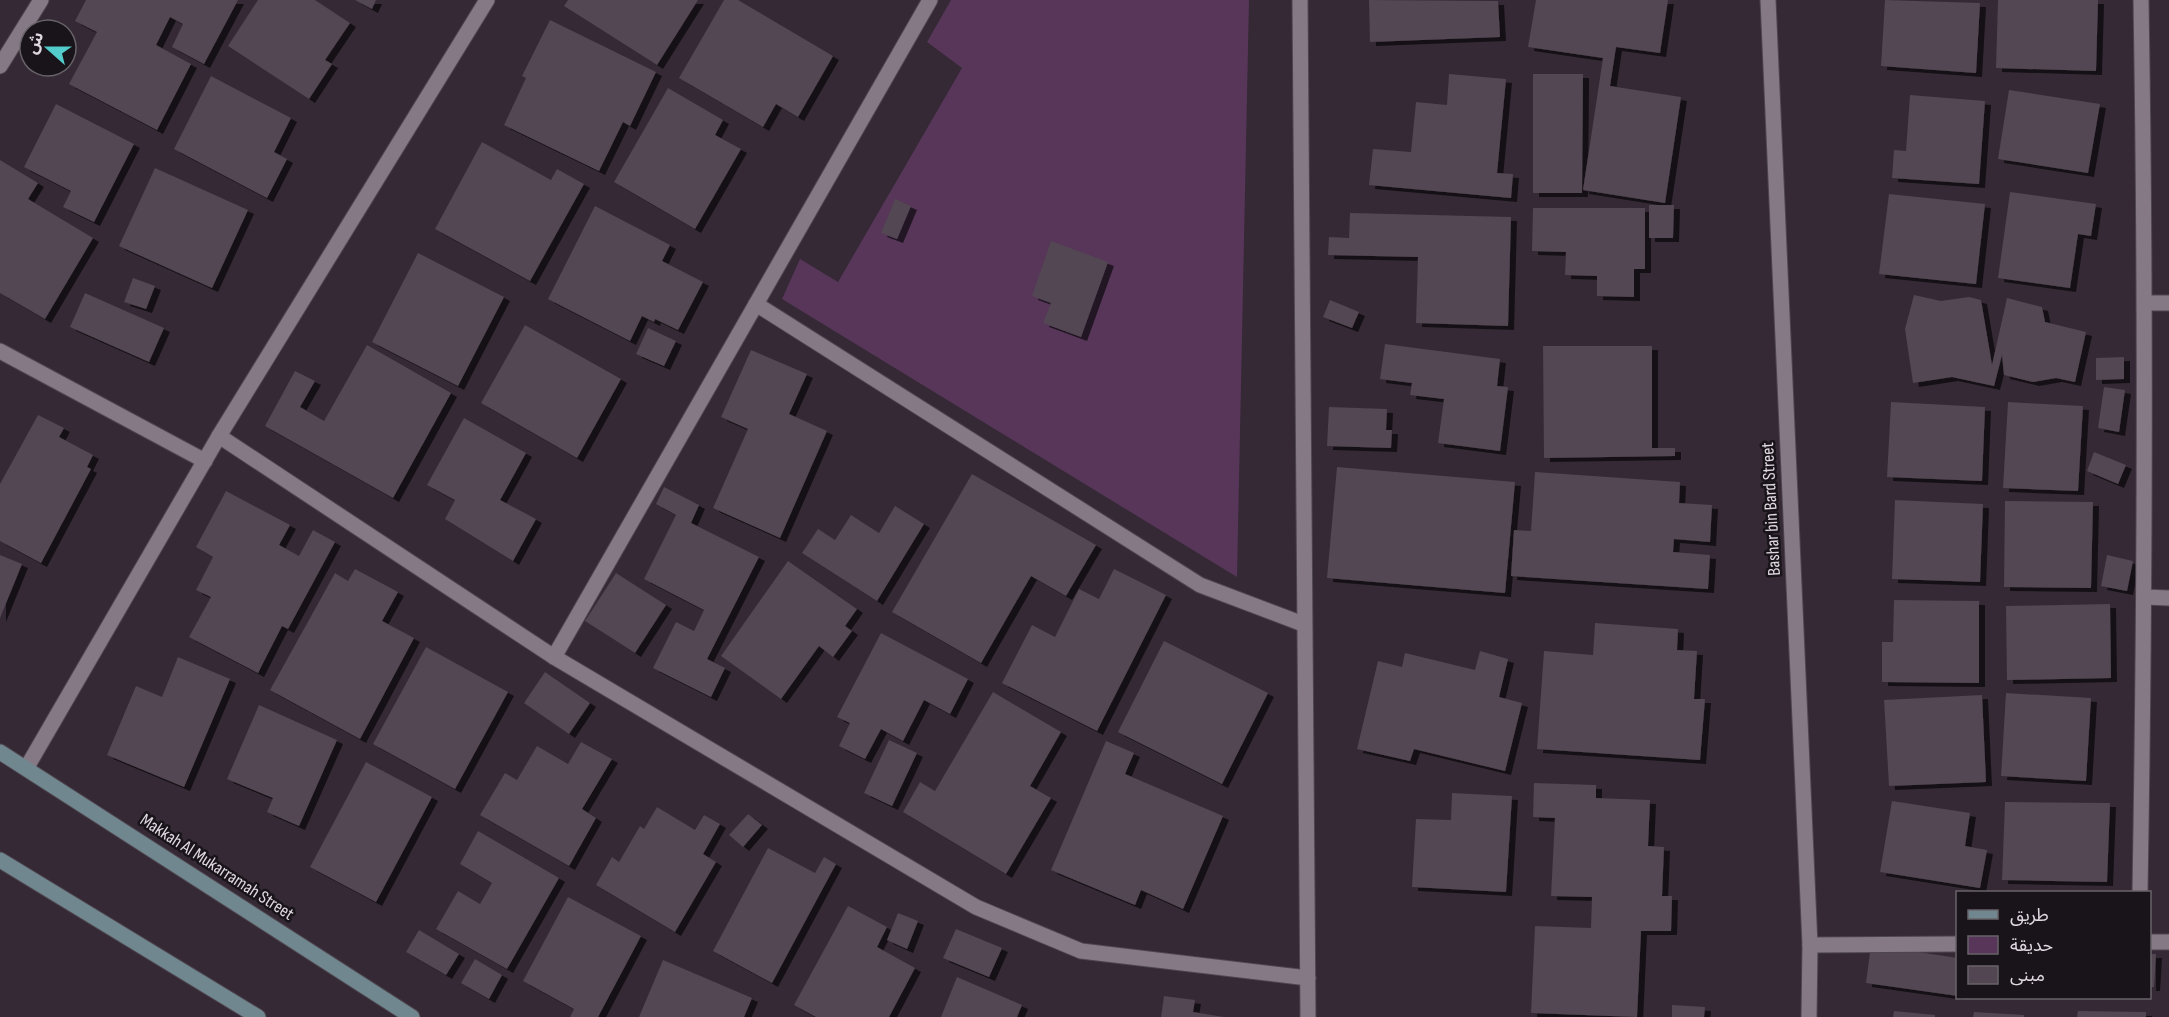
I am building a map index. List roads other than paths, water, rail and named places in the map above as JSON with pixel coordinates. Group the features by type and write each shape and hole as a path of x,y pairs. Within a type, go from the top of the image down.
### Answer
{"main road":[{"name":"Makkah Al Mukarramah Street","path":"0,752 27,767 412,1017"},
{"path":"0,860 258,1017"}],"street":[{"path":"0,66 41,0"},
{"path":"27,767 219,436 487,0"},
{"path":"554,657 930,0"},
{"path":"1300,0 1303,624 1308,1017"},
{"name":"Bashar bin Bard Street","path":"1768,0 1810,945 1809,1017"},
{"path":"2140,891 2145,597 2146,303 2141,0"},
{"path":"2146,303 2169,303"},
{"path":"756,304 1200,585 1303,624"},
{"path":"0,351 205,461"},
{"path":"219,436 554,657 976,907 1081,951 1308,978"},
{"path":"2145,597 2169,598"},
{"path":"2151,942 2169,942"},
{"path":"1810,945 1956,944"}]}
